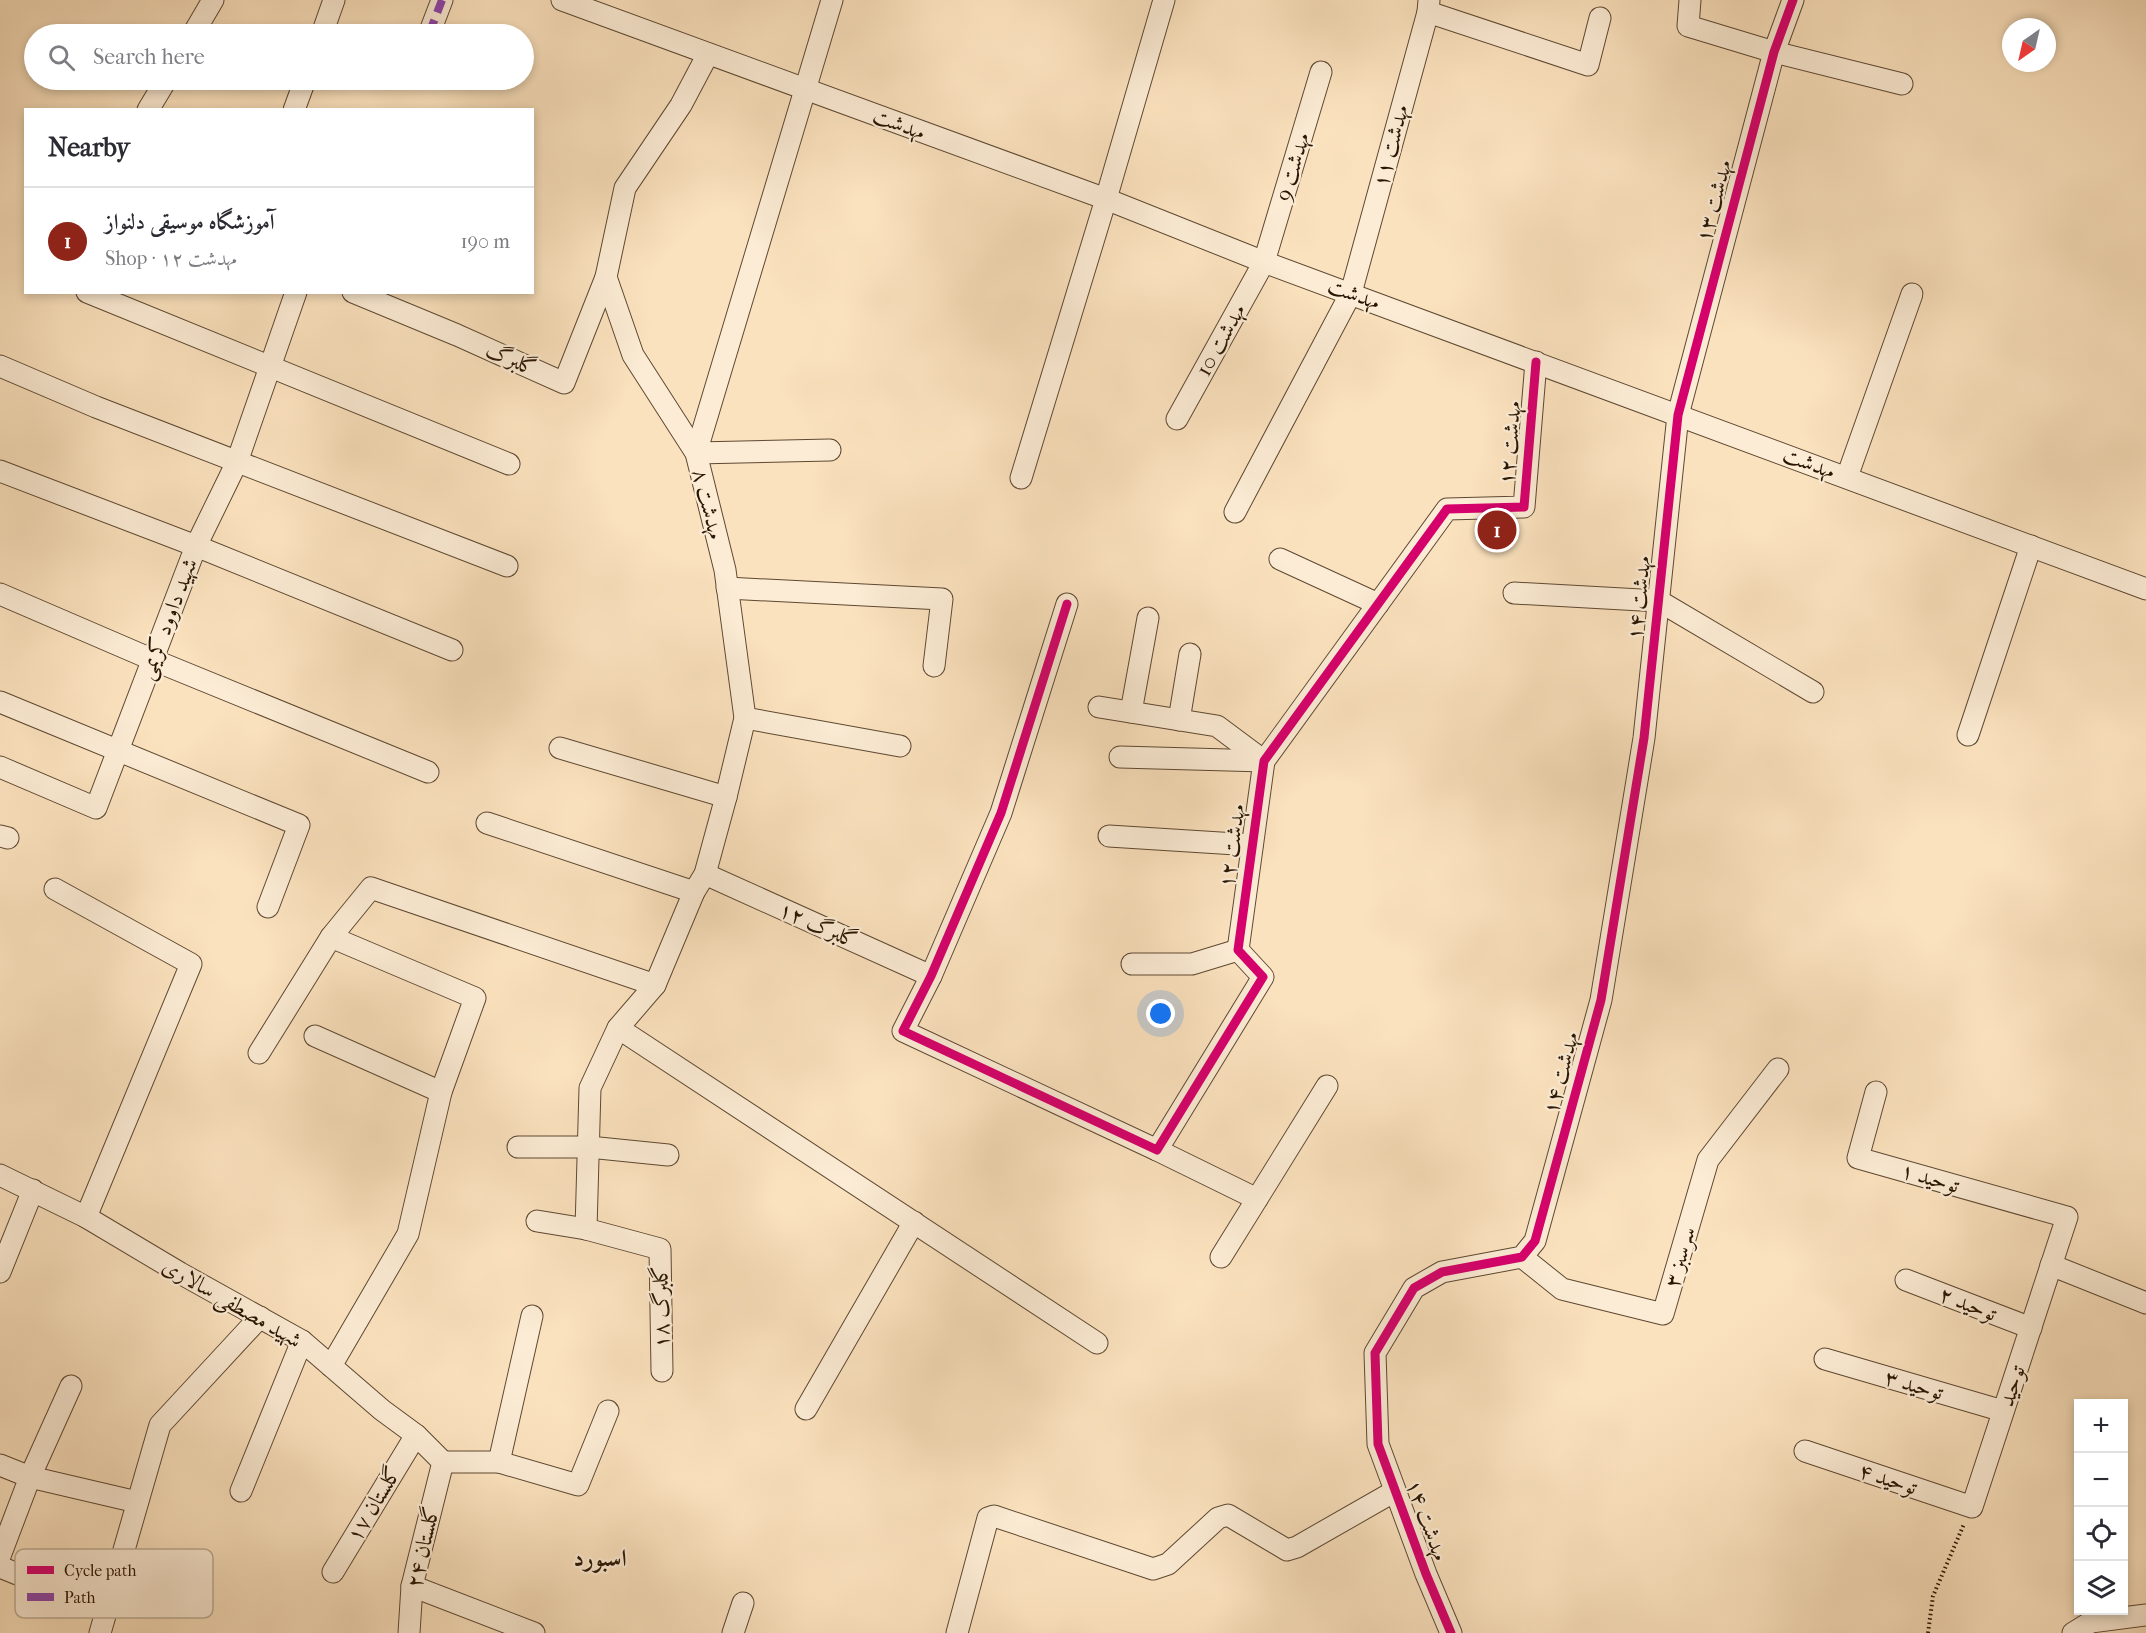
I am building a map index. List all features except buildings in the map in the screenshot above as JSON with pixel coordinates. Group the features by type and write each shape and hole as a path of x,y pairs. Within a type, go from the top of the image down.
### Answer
{"street":[{"path":"326,24 334,0"},
{"path":"433,24 442,0"},
{"name":"مهدشت","path":"561,0 1107,199 1264,262 2146,588"},
{"path":"830,450 696,453 831,0"},
{"path":"1021,478 1107,199 1164,0"},
{"path":"1690,0 1688,26 1774,52 1902,84"},
{"name":"مهدشت ۱۳","path":"1678,415 1774,52 1793,0"},
{"path":"198,24 208,2"},
{"path":"1429,6 1588,65 1600,18"},
{"name":"مهدشت ۱۱","path":"1235,512 1351,293 1429,6"},
{"path":"606,277 625,188 681,105 708,54"},
{"name":"مهدشت 9","path":"1264,262 1321,72"},
{"path":"149,108 160,90"},
{"path":"295,108 301,90"},
{"name":"مهدشت 10","path":"1177,419 1264,262"},
{"name":"گلبرگ","path":"358,294 564,383 606,277"},
{"name":"مهدشت ۸","path":"586,1229 590,1088 618,1028 656,985 699,883 726,798 745,718 725,570 696,453 633,355 606,277"},
{"path":"92,294 509,464"},
{"name":"شهید داوود کریمی","path":"0,767 96,808 196,546 237,462 296,294"},
{"path":"1847,477 1912,294"},
{"name":"مهدشت ۱۲","path":"1238,950 1264,761 1447,509 1524,507 1536,362"},
{"path":"0,366 96,407 507,566"},
{"name":"مهدشت ۱۴","path":"1451,1633 1426,1574 1378,1444 1375,1353 1414,1288 1442,1272 1522,1257 1535,1241 1601,1000 1644,738 1678,415"},
{"path":"0,471 196,546 452,650"},
{"path":"1968,735 2031,546"},
{"path":"1280,559 1378,604"},
{"path":"727,588 942,600 934,666"},
{"path":"1514,593 1659,601 1814,692"},
{"path":"0,594 428,772"},
{"path":"1067,604 1001,813 931,976 903,1031 1257,1199"},
{"path":"1131,712 1148,618"},
{"path":"1179,720 1190,654"},
{"path":"0,702 299,825 268,907"},
{"path":"1099,707 1217,726 1264,761"},
{"path":"745,718 900,746"},
{"path":"560,748 726,798"},
{"path":"1120,757 1264,761"},
{"name":"گلبرگ ١٢","path":"487,823 699,883 931,976"},
{"path":"1109,836 1252,844"},
{"path":"259,1053 331,937 371,888 656,985"},
{"path":"55,889 191,964 86,1216"},
{"path":"331,937 475,998 441,1092 408,1234 331,1366"},
{"path":"1132,964 1192,964 1238,950 1263,977 1157,1150"},
{"path":"618,1028 1097,1343"},
{"path":"315,1036 441,1092"},
{"name":"سرسبز ۳","path":"1522,1257 1562,1289 1663,1314 1708,1160 1778,1069"},
{"path":"1221,1257 1327,1086"},
{"name":"توحید ۱","path":"1876,1092 1858,1158 2067,1217"},
{"path":"518,1147 589,1147 668,1155"},
{"name":"شهید مصطفی سالاری","path":"0,1175 86,1216 180,1273 302,1341 382,1410 416,1435 443,1462"},
{"path":"0,1272 33,1190"},
{"name":"توحید","path":"1972,1507 2067,1217"},
{"path":"537,1221 586,1229"},
{"path":"806,1409 914,1222"},
{"name":"گلبرگ ۱۸","path":"586,1229 660,1249 662,1371"},
{"path":"2052,1264 2146,1303"},
{"name":"توحید ۲","path":"1906,1280 2031,1328"},
{"path":"499,1462 532,1316"},
{"path":"124,1549 160,1425 260,1317"},
{"path":"241,1491 302,1341"},
{"name":"توحید ۳","path":"1826,1359 2003,1411"},
{"path":"0,1556 30,1476 71,1386"},
{"path":"443,1462 499,1462 578,1485 608,1412"},
{"name":"گلستان ۱۷","path":"333,1572 416,1435"},
{"name":"توحید ۴","path":"1805,1451 1972,1507"},
{"name":"گلستان ۲۴","path":"409,1633 412,1586 443,1462"},
{"path":"0,1465 30,1476 137,1502"},
{"path":"957,1633 988,1518 994,1516 1154,1569 1168,1564 1218,1518 1228,1515 1287,1550 1297,1547 1395,1491"},
{"path":"0,1567 15,1573"},
{"path":"412,1586 534,1633"},
{"path":"733,1633 743,1603"},
{"path":"2073,1633 2091,1622 2146,1615"},
{"path":"100,1633 104,1618"}],"path":[{"path":"1928,1633 1933,1596 1972,1507"}],"marked path":[{"path":"433,24 442,0"}],"cycle path":[{"path":"1451,1633 1426,1574 1378,1444 1375,1353 1414,1288 1442,1272 1522,1257 1535,1241 1601,1000 1644,738 1678,415 1774,52 1793,0"},
{"path":"1067,604 1001,813 931,976 903,1031 1157,1150 1263,977 1238,950 1264,761 1447,509 1524,507 1536,362"}],"place":[{"name":"آموزشگاه موسیقی دلنواز","path":"1497,530"}],"district":[{"name":"اسبورد","path":"600,1558"}]}
